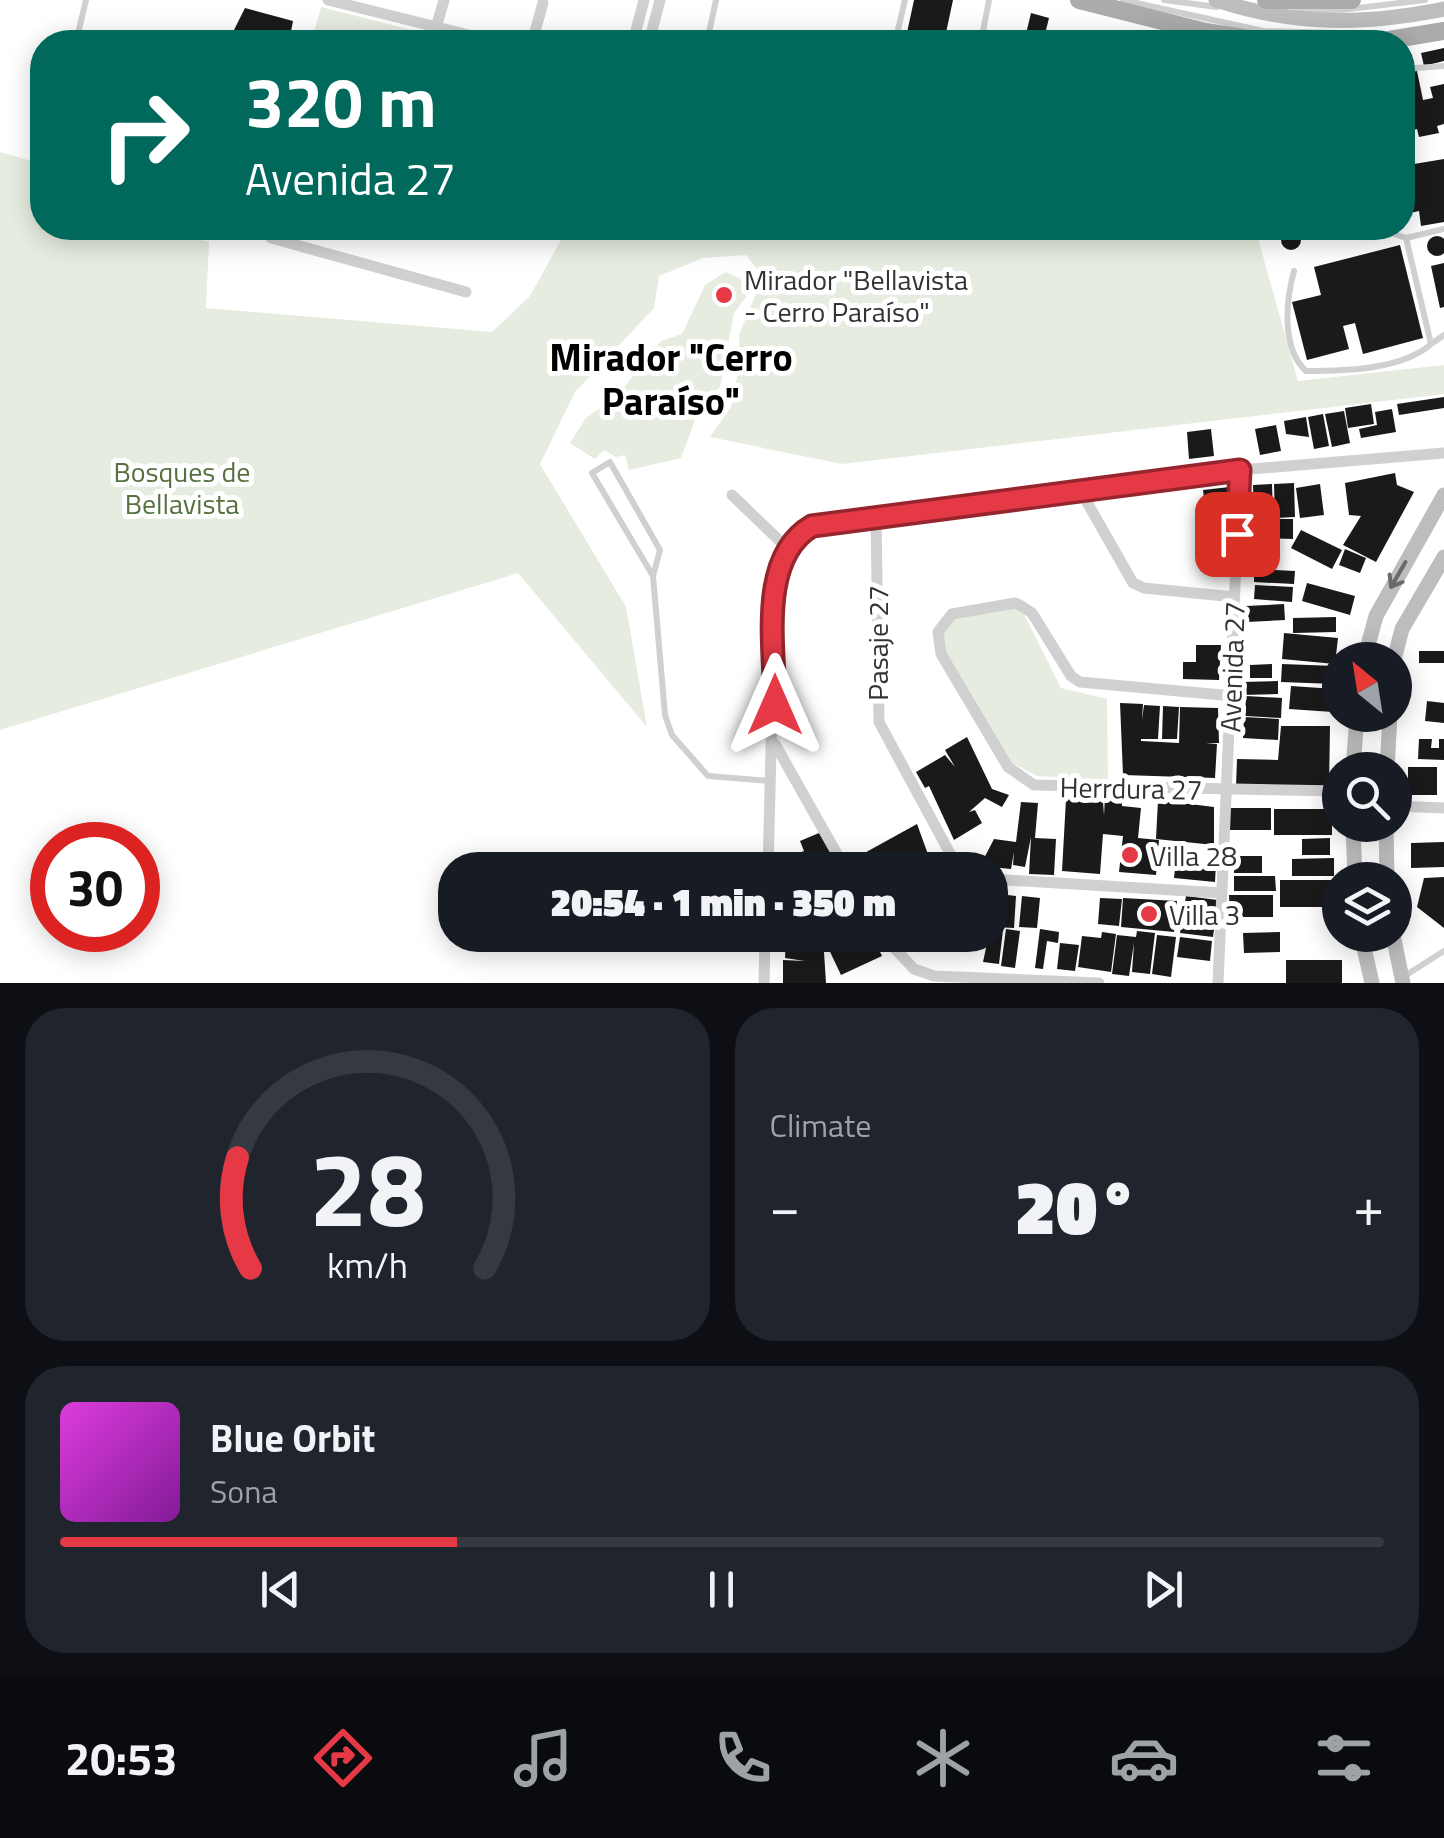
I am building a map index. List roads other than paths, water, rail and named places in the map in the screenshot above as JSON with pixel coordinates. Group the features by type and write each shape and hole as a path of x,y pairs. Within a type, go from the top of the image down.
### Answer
{"main road":[{"path":"1080,0 1203,30"},
{"path":"1216,0 1296,20 1348,22 1444,9"},
{"path":"1266,0 1352,0"},
{"path":"1415,36 1444,31"},
{"path":"1369,642 1376,616 1444,494"},
{"path":"1399,642 1402,629 1444,556"},
{"path":"1365,952 1372,983"},
{"path":"1397,952 1402,980"}],"street":[{"path":"328,0 448,30"},
{"path":"435,30 444,0"},
{"path":"636,30 644,0"},
{"path":"652,30 660,0"},
{"path":"535,30 543,3"},
{"path":"279,240 466,292"},
{"path":"768,852 775,588 786,547 812,526 1240,470 1444,453"},
{"name":"Avenida 27","path":"1218,983 1240,470"},
{"path":"1080,490 1133,582 1144,588 1234,597"},
{"path":"732,495 786,547"},
{"name":"Pasaje 27","path":"876,515 879,722 949,852"},
{"name":"Herrdura 27","path":"1233,696 1080,682 1070,676 1032,612 1015,604 952,614 938,632 940,654 1018,777 1034,785 1322,791"},
{"path":"774,744 836,852"},
{"path":"1412,807 1444,808"},
{"path":"1008,881 1222,893"},
{"path":"764,983 765,952"},
{"path":"898,952 914,969 934,976 1099,983"}],"lane":[{"path":"79,30 86,0"},
{"path":"709,30 716,0"},
{"path":"898,30 905,0"},
{"path":"983,30 989,0"},
{"path":"1123,0 1257,30"},
{"path":"1164,0 1332,11 1425,0"},
{"path":"1395,30 1444,22"},
{"path":"1415,68 1444,66"},
{"path":"1415,236 1444,229"},
{"path":"1406,240 1431,344"},
{"path":"1294,271 1286,314 1296,358 1306,371 1362,367 1415,355 1444,335"},
{"path":"653,576 592,472 610,462 660,550 653,576 665,715 672,736 708,776 770,782"},
{"path":"1402,980 1444,951"}],"place":[{"name":"Mirador \"Bellavista - Cerro Paraíso\"","path":"724,295"},
{"name":"Villa 28","path":"1130,855"},
{"name":"Villa 3","path":"1149,914"}],"district":[{"name":"Mirador \"Cerro Paraíso\"","path":"671,379"}],"park label":[{"name":"Bosques de Bellavista","path":"182,487"}]}
